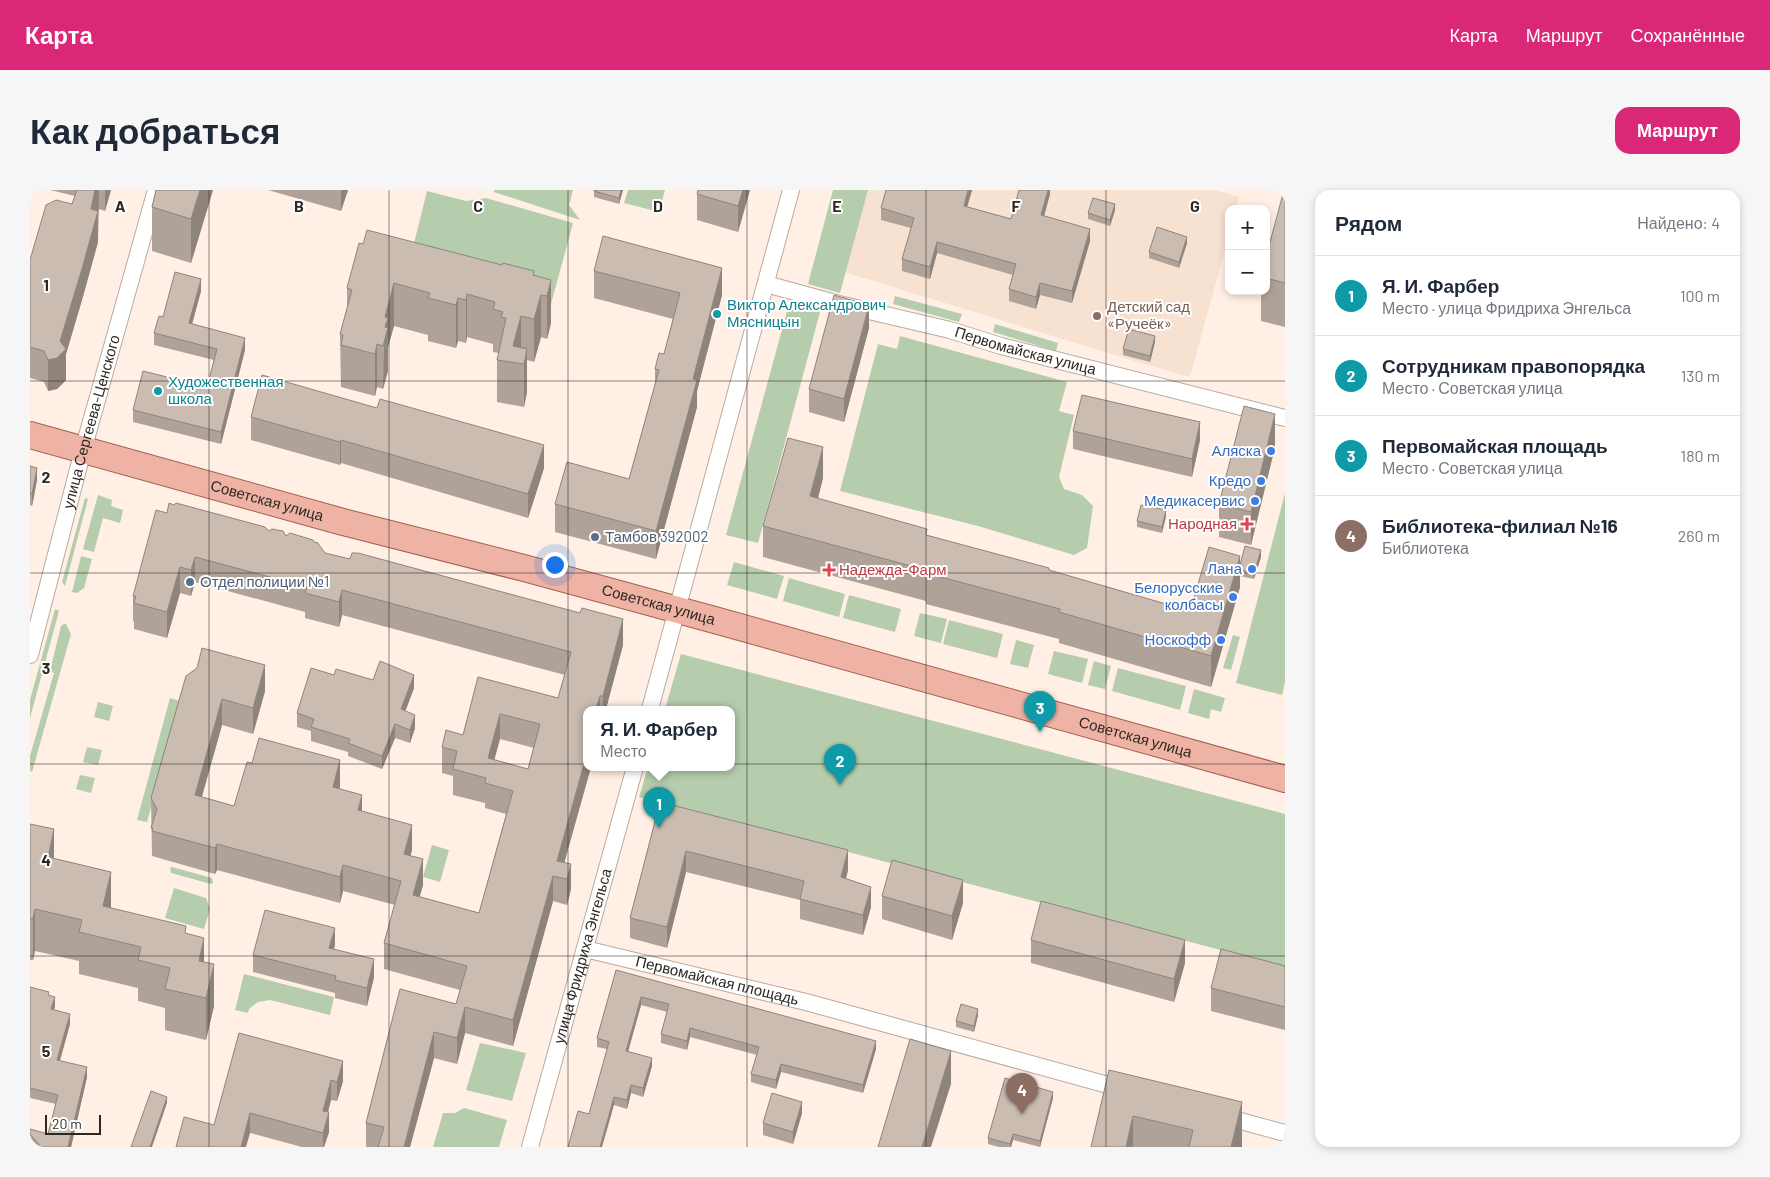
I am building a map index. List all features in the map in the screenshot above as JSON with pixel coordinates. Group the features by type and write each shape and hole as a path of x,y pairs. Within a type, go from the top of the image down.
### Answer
{"main road":[{"name":"Советская улица","path":"30,434 343,522 524,568 1285,779"}],"street":[{"name":"улица Сергеева-Ценского","path":"30,655 83,450 156,190"},
{"path":"651,706 791,190"},
{"name":"Первомайская улица","path":"766,284 1285,418"},
{"name":"улица Фридриха Энгельса","path":"530,1147 634,771"},
{"name":"Первомайская площадь","path":"585,949 806,1002 1141,1094"},
{"path":"1208,1112 1285,1133"}],"shaded area":[{"name":"Детский сад «Ручеёк»","path":"868,190 1214,190 1239,197 1237,205 1225,205 1225,250 1190,377 844,272"}],"green space":[{"path":"494,190 573,190 569,205 580,220 494,192"},
{"path":"628,190 665,190 659,212 624,203"},
{"path":"833,190 868,190 840,293 808,284"},
{"path":"427,191 466,201 486,198 573,223 548,315 412,251"},
{"path":"895,296 962,314 959,322 893,304"},
{"path":"789,304 820,312 758,543 726,535"},
{"path":"995,324 1058,343 1056,351 993,332"},
{"path":"900,336 1067,382 1059,411 1074,415 1059,477 1064,489 1082,495 1093,506 1087,548 1074,555 978,526 840,491 878,344 897,349"},
{"path":"1285,493 1285,682 1282,695 1236,683"},
{"path":"98,495 112,500 111,506 123,510 120,523 103,518 94,552 83,549"},
{"path":"85,498 88,499 65,586 62,582"},
{"path":"81,556 92,559 84,588 77,593 72,592"},
{"path":"734,562 784,576 777,599 727,585"},
{"path":"789,578 845,594 839,617 783,601"},
{"path":"849,595 901,609 895,632 843,618"},
{"path":"55,609 59,611 30,718 30,700"},
{"path":"920,613 947,619 941,643 914,636"},
{"path":"949,620 1003,634 997,658 943,644"},
{"path":"66,624 71,634 32,772 30,771 30,756 54,673 50,671 61,626"},
{"path":"1233,635 1240,637 1231,670 1223,668"},
{"path":"1016,640 1034,645 1028,668 1010,664"},
{"path":"1054,651 1088,659 1082,683 1048,674"},
{"path":"681,654 1285,814 1285,967 639,797 647,771 735,771 735,706 666,706"},
{"path":"1094,661 1111,666 1105,689 1088,685"},
{"path":"1118,668 1186,686 1180,710 1112,691"},
{"path":"1194,689 1225,698 1221,712 1211,709 1209,719 1188,713"},
{"path":"170,698 180,701 147,822 137,820"},
{"path":"98,702 113,706 109,721 94,717"},
{"path":"87,747 102,750 98,765 83,762"},
{"path":"80,775 95,778 91,793 76,789"},
{"path":"432,845 449,850 440,882 423,877"},
{"path":"170,868 212,878 213,883 171,873"},
{"path":"174,888 206,898 210,909 204,929 165,918"},
{"path":"244,974 334,997 330,1015 270,1000 258,1002 249,1009 248,1013 235,1010"},
{"path":"480,1043 526,1053 512,1101 466,1090"},
{"path":"464,1108 507,1120 499,1147 433,1147 443,1113 455,1113"}],"building":[{"path":"77,190 95,190 91,209 98,211 60,341 66,349 57,358 48,360 44,351 30,347 30,260 46,205 56,200 72,204"},
{"path":"156,190 200,190 191,219 152,207"},
{"path":"594,190 621,190 619,198"},
{"path":"698,190 743,190 738,206 697,194"},
{"path":"886,190 968,190 964,206 1011,219 1019,190 1048,190 1041,215 1090,229 1072,291 1040,283 1036,297 1009,289 1016,264 937,242 930,267 902,259 914,218 881,208"},
{"path":"1285,190 1285,283 1270,279 1270,242"},
{"path":"1093,198 1115,204 1110,220 1088,213"},
{"path":"1157,227 1187,237 1179,262 1149,252"},
{"path":"367,230 502,265 503,263 534,271 533,275 551,280 547,296 541,295 534,319 521,316 513,346 527,349 524,364 497,360 506,318 501,317 503,312 493,309 495,302 467,294 466,300 458,298 456,305 428,298 430,293 394,283 385,317 388,318 385,327 388,328 383,346 377,344 375,354 341,345 343,335 340,334 352,290 347,288 359,243 363,244"},
{"path":"603,236 722,268 693,379 697,380 656,531 555,504 567,462 629,479 659,370 655,369 659,353 664,354 680,293 594,271"},
{"path":"175,272 201,279 189,323 245,338 221,432 133,410 143,371 207,387 217,349 154,333 159,316 163,317"},
{"path":"834,295 869,305 844,399 809,389"},
{"path":"1129,329 1155,336 1150,356 1123,349"},
{"path":"262,375 377,408 380,399 544,445 528,494 341,440 340,442 251,417"},
{"path":"1082,395 1200,422 1192,459 1073,431"},
{"path":"1244,406 1275,414 1251,512 1219,504"},
{"path":"788,438 823,447 810,496 927,529 926,535 1049,568 1049,570 1190,611 1209,547 1240,556 1211,656 1059,612 1060,609 926,573 926,570 763,526"},
{"path":"30,466 37,468 32,494 30,493"},
{"path":"169,503 174,505 176,503 265,527 269,531 272,529 283,531 286,536 290,533 313,540 317,542 325,553 350,559 352,553 358,553 580,613 582,608 623,619 603,696 600,696 597,706 583,706 583,768 557,861 571,864 567,879 553,876 513,1020 465,1007 457,1038 434,1032 404,1147 378,1147 384,1127 366,1123 400,989 456,1004 467,966 384,943 401,881 343,865 340,877 217,844 215,848 152,831 153,828 151,828 157,809 151,798 186,676 197,668 202,648 265,665 253,708 222,699 195,795 234,806 247,762 252,763 259,738 340,760 333,787 362,795 358,810 412,825 404,854 423,859 413,895 479,913 513,791 485,783 486,778 453,769 457,751 442,747 446,730 463,735 478,677 558,698 571,652 342,590 339,602 305,593 307,587 195,557 191,570 180,567 167,612 134,603 136,596 133,596 156,510 167,513","holes":["500,714 540,724 528,769 488,758"]},
{"path":"1141,505 1166,510 1162,527 1137,521"},
{"path":"1245,546 1261,550 1254,573 1240,570"},
{"path":"380,661 414,675 401,709 415,715 410,730 395,724 382,756 348,743 350,739 311,727 314,719 297,713 311,668 334,675 336,669 373,680"},
{"path":"660,802 848,850 841,877 871,887 863,915 800,899 804,881 686,851 667,927 630,918"},
{"path":"30,824 54,829 48,857 111,872 103,906 186,926 185,933 204,938 199,961 214,964 206,998 165,989 170,968 138,960 141,947 79,932 82,920 35,909 33,919 30,918"},
{"path":"892,860 963,880 952,916 882,896"},
{"path":"1041,901 1185,940 1174,979 1031,940"},
{"path":"265,910 335,928 329,948 374,959 367,988 335,980 336,976 253,955"},
{"path":"1221,949 1285,966 1285,1007 1211,988"},
{"path":"616,970 876,1041 863,1085 781,1064 776,1080 751,1074 759,1047 690,1028 687,1041 661,1034 669,1004 641,997 626,1051 652,1058 643,1088 631,1085 627,1100 614,1097 600,1147 568,1147 578,1111 589,1114 609,1042 597,1038"},
{"path":"30,987 49,992 48,995 55,997 51,1009 70,1014 57,1060 87,1067 68,1147 41,1147 30,1134 30,1129 48,1134 58,1095 30,1088"},
{"path":"961,1004 978,1009 974,1026 956,1021"},
{"path":"239,1033 343,1061 337,1082 331,1080 323,1111 329,1112 323,1133 250,1113 241,1147 176,1147 184,1117 214,1125"},
{"path":"910,1039 951,1051 922,1147 878,1147"},
{"path":"1109,1070 1242,1102 1231,1147 1189,1147 1193,1130 1133,1116 1126,1147 1091,1147"},
{"path":"1005,1078 1053,1092 1040,1141 1013,1134 1010,1144 988,1138"},
{"path":"151,1091 167,1097 150,1147 131,1147"},
{"path":"772,1093 802,1102 793,1132 763,1123"}],"place":[{"name":"Виктор Александрович Мясницын","path":"717,314"},
{"name":"Детский сад «Ручеёк»","path":"1097,316"},
{"name":"Художественная школа","path":"158,391"},
{"name":"Аляска","path":"1271,451"},
{"name":"Кредо","path":"1261,481"},
{"name":"Медикасервис","path":"1255,501"},
{"name":"Народная","path":"1247,524"},
{"name":"Тамбов 392002","path":"595,537"},
{"name":"Лана","path":"1252,569"},
{"name":"Надежда-Фарм","path":"829,570"},
{"name":"Отдел полиции №1","path":"190,582"},
{"name":"Белорусские колбасы","path":"1233,597"},
{"name":"Носкофф","path":"1221,640"},
{"name":"Первомайская площадь","path":"1040,732"},
{"name":"Сотрудникам правопорядка","path":"840,785"},
{"name":"Я. И. Фарбер","path":"659,828"},
{"name":"Библиотека-филиал №16","path":"1022,1114"}]}
